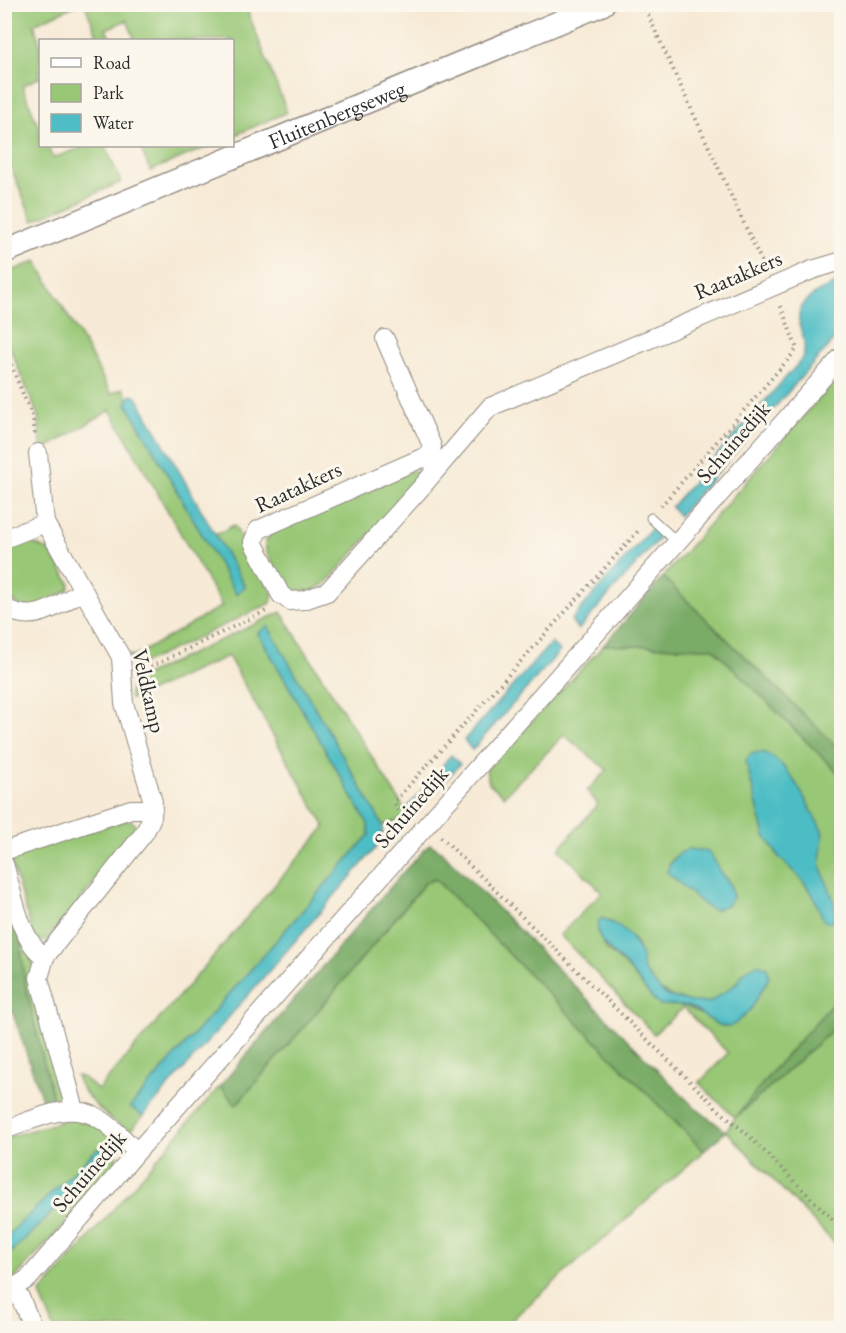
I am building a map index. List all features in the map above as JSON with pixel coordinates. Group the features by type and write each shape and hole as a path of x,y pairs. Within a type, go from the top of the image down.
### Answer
{"street":[{"name":"Fluitenbergseweg","path":"4,252 603,4"},
{"name":"Raatakkers","path":"436,461 422,458 258,530 253,542 281,595 290,601 304,600 327,592 436,461 489,407 773,286 842,261"},
{"path":"385,339 432,446 436,461"},
{"name":"Schuinedijk","path":"33,1329 10,1291 29,1278 137,1152 842,356"},
{"name":"Veldkamp","path":"38,453 45,523 121,657 123,703 150,789 153,809"},
{"path":"4,539 45,523"},
{"path":"4,607 16,614 33,615 83,591"},
{"path":"4,851 131,809 153,809 145,832 45,957 39,978 75,1110"},
{"path":"4,864 25,934 35,950 45,957"},
{"path":"4,1130 55,1113 75,1110 88,1113 105,1123 137,1152"}],"lane":[{"path":"651,518 677,542"}],"path":[{"path":"410,846 394,802 651,518 797,349 773,286 643,4"},
{"path":"4,348 33,418 38,453"},
{"path":"122,675 145,671 277,606 281,595"},
{"path":"428,824 842,1229"}],"green space":[{"path":"4,5 76,5 34,24 39,40 39,78 22,86 39,128 39,147 48,147 53,158 84,147 105,147 121,182 33,221 5,153"},
{"path":"85,5 245,5 287,112 234,136 234,39 135,39 127,20 106,29 111,39 99,39"},
{"path":"140,147 207,147 150,171"},
{"path":"36,261 111,394 123,388 128,398 127,404 236,594 245,586 215,535 234,525 273,594 271,603 140,665 131,662 129,655 135,656 222,606 110,410 42,451 38,416 5,336 4,274"},
{"path":"841,373 841,751 663,577"},
{"path":"411,471 417,471 421,478 325,584 312,591 291,591 284,586 266,551 265,542 274,531"},
{"path":"29,542 49,550 70,583 69,589 39,607 26,609 5,596 5,548 16,543"},
{"path":"663,577 841,751 841,776 713,648 604,645"},
{"path":"281,612 409,816 383,826 268,627 258,633 368,824 369,835 131,1106 143,1116 130,1131 98,1108 84,1092 76,1076 82,1077 98,1090 325,827 228,656 130,699 131,688 137,679"},
{"path":"604,645 713,648 841,776 841,994 775,1068 739,1115 841,1022 841,1250 726,1131 735,1118 699,1083 728,1053 683,1008 654,1034 560,935 602,892 559,849 598,804 587,791 607,770 564,735 504,796 489,783 486,770","holes":["746,762 791,777 805,799 823,836 820,866 827,883 824,921 813,895 802,880 779,857 765,836","689,849 718,868 730,884 733,897 669,864 676,856","608,920 627,933 638,946 647,977 661,990 680,1000 699,1003 714,1000 730,989 746,970 767,982 744,1017 700,1014 685,1006 655,1001 628,968 607,950 598,932"]},
{"path":"129,819 135,824 135,833 47,940 39,942 34,938 11,861 15,854"},
{"path":"430,844 441,851 694,1107 726,1131 704,1151 435,879 425,883 236,1105 220,1086"},
{"path":"435,879 704,1151 502,1328 54,1328 40,1294 220,1086 237,1104 425,883"},
{"path":"4,884 20,938 25,983 54,1105 45,1108 5,990"},
{"path":"20,938 32,958 62,1093 54,1105 25,983"},
{"path":"841,994 841,1022 735,1118 775,1068"},
{"path":"69,1119 89,1124 105,1133 114,1147 116,1168 12,1281 5,1283 5,1258 106,1160 108,1153 105,1149 97,1149 5,1238 5,1138"}],"water":[{"path":"841,282 841,332 679,516 671,507 803,358 804,343 799,321 802,306 813,295"},
{"path":"132,395 137,397 245,587 236,594 127,404 128,398"},
{"path":"653,527 662,535 578,630 571,620"},
{"path":"268,626 383,826 382,841 143,1116 130,1107 369,835 368,824 258,633"},
{"path":"551,643 560,651 472,750 464,740"},
{"path":"761,752 771,756 789,773 822,830 821,868 832,895 835,910 831,923 824,921 813,895 802,880 779,857 765,836 746,762 751,754"},
{"path":"451,755 460,764 414,816 409,816 405,811"},
{"path":"689,849 707,851 713,858 721,874 730,884 733,897 727,905 714,910 704,905 667,872 675,858"},
{"path":"602,918 620,927 630,936 641,953 643,970 668,996 692,1002 710,1002 736,984 746,970 757,964 767,967 769,977 751,1009 729,1027 718,1025 692,1008 659,1005 603,943 598,930 598,922"},
{"path":"97,1149 105,1149 108,1153 106,1160 5,1258 5,1238"}]}
